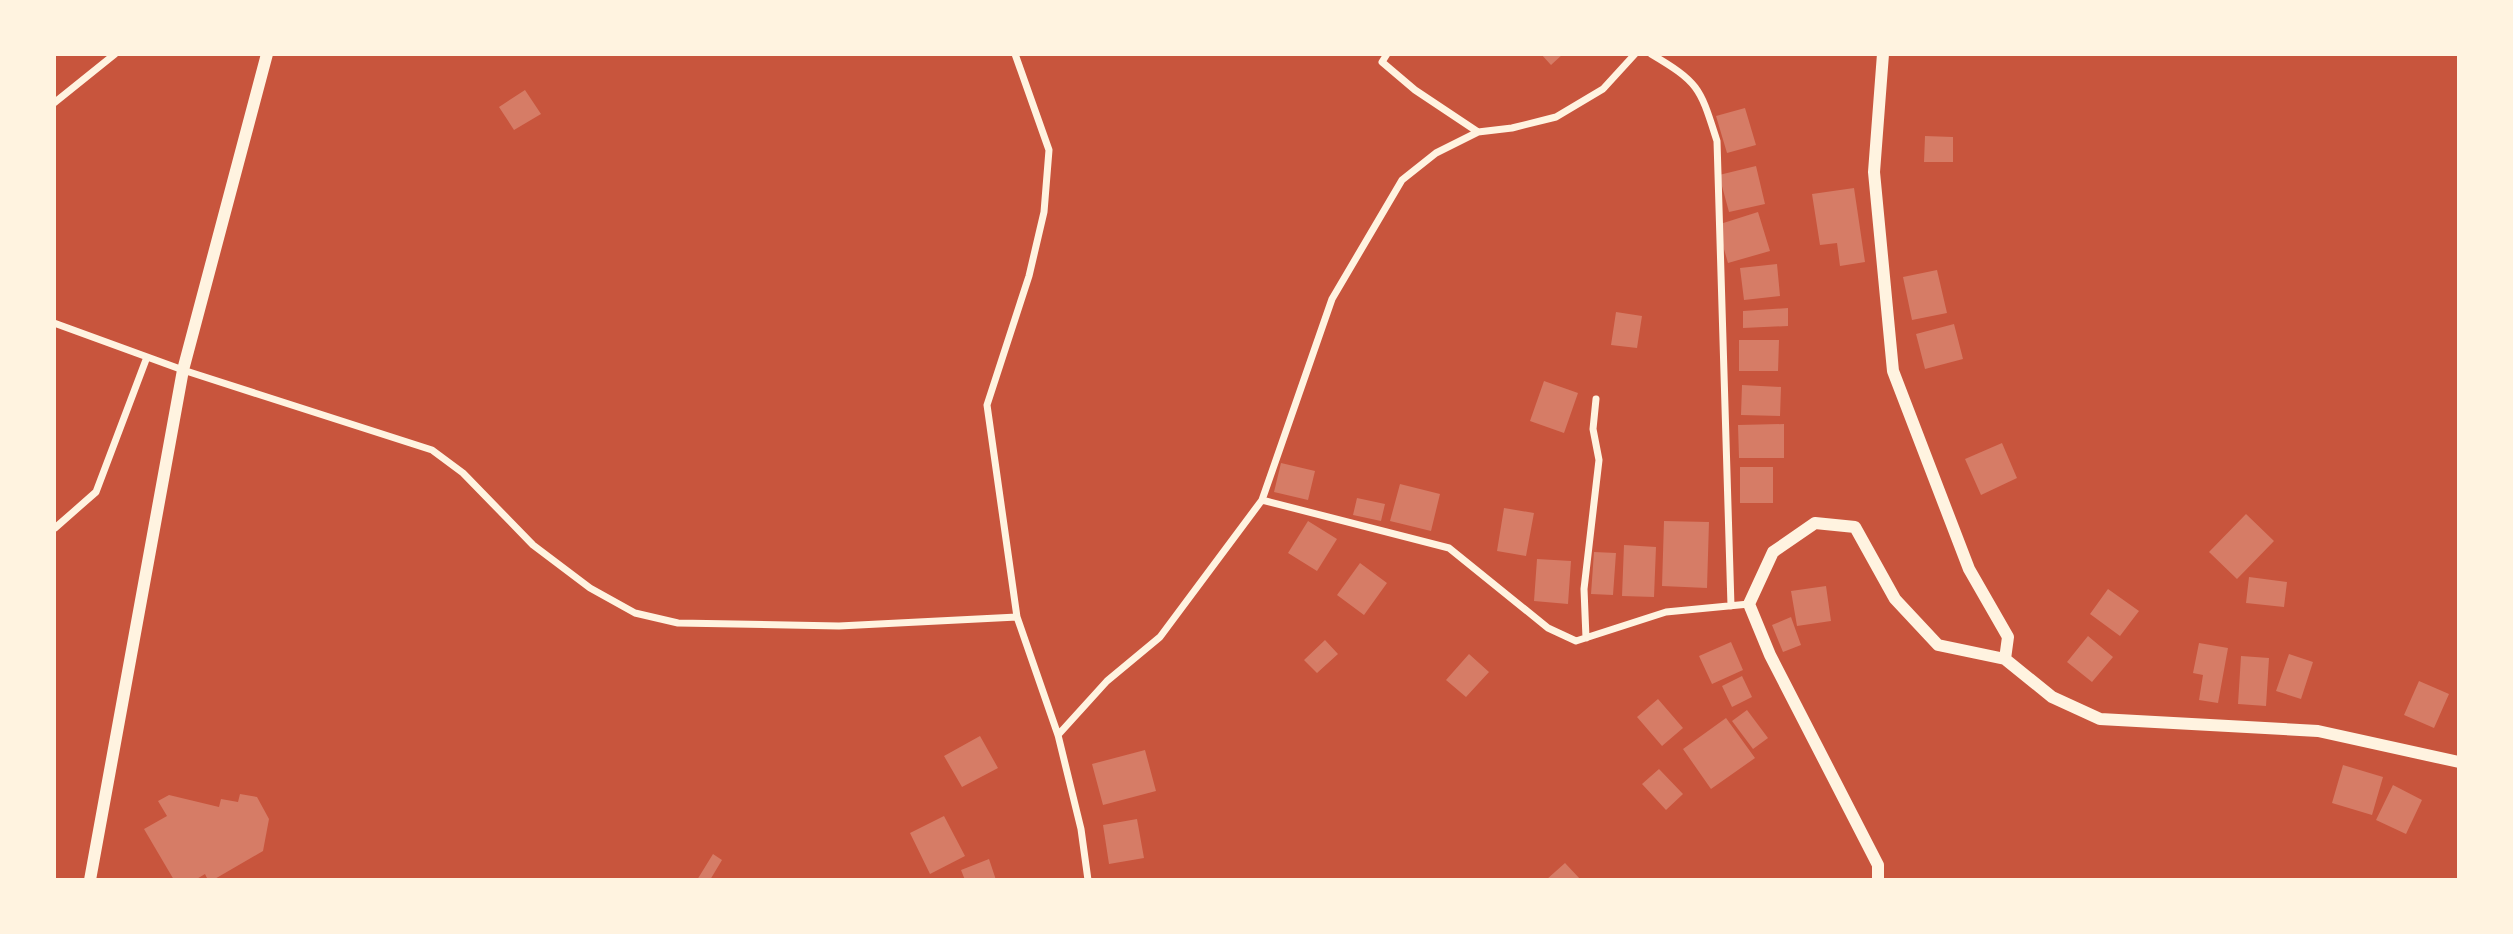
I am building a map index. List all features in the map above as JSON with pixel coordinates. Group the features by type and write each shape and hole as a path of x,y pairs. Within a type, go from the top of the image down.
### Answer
{"street":[{"path":"54,103 115,54"},
{"path":"90,880 183,370 267,54"},
{"path":"1015,54 1049,150 1044,212 1032,263 987,405 1017,617 1058,735 1081,829 1088,880"},
{"path":"1387,54 1382,62 1415,90 1478,132"},
{"path":"1058,735 1107,681 1160,637 1262,500 1332,299 1402,180 1436,153 1478,132 1512,128 1556,117 1604,89 1635,54"},
{"path":"1651,54 1679,71 1702,93 1717,141 1731,606"},
{"path":"1883,54 1874,172 1893,371 1969,569 2008,637 2005,659"},
{"path":"54,323 183,370 381,431 432,450 463,473 533,545 590,588 635,613 678,623 839,626 1017,617"},
{"path":"55,528 96,492 147,357"},
{"path":"1586,638 1584,589 1599,460 1593,429 1596,399"},
{"path":"1262,500 1449,548 1548,628 1576,641 1666,612 1749,604"},
{"path":"1878,880 1878,865 1770,655 1749,604 1773,552 1815,523 1855,527 1895,599 1938,645 2005,659 2052,697 2100,719 2318,731 2459,762"}],"building":[{"path":"1541,54 1563,54 1551,65"},
{"path":"525,90 541,114 514,130 499,107"},
{"path":"1745,108 1756,145 1727,153 1716,116"},
{"path":"1925,136 1953,137 1953,162 1924,162"},
{"path":"1756,166 1765,204 1729,212 1719,175"},
{"path":"1854,188 1865,262 1840,266 1837,243 1820,245 1812,194"},
{"path":"1758,212 1770,251 1728,263 1717,225"},
{"path":"1777,264 1780,296 1744,300 1740,268"},
{"path":"1937,270 1947,313 1912,320 1903,277"},
{"path":"1788,308 1788,326 1743,328 1743,311"},
{"path":"1616,312 1642,316 1637,348 1611,345"},
{"path":"1954,324 1963,359 1925,369 1916,334"},
{"path":"1739,340 1779,340 1778,371 1739,371"},
{"path":"1544,381 1578,393 1564,433 1530,421"},
{"path":"1742,385 1781,387 1780,416 1741,415"},
{"path":"1784,424 1784,458 1739,458 1738,425"},
{"path":"2002,443 2017,478 1981,495 1965,459"},
{"path":"1281,463 1315,471 1308,500 1274,492"},
{"path":"1740,467 1773,467 1773,503 1740,503"},
{"path":"1400,484 1440,494 1431,531 1390,521"},
{"path":"1357,498 1385,504 1381,521 1353,515"},
{"path":"1504,508 1534,513 1526,556 1497,551"},
{"path":"2246,514 2274,541 2237,579 2209,552"},
{"path":"1308,521 1337,539 1317,571 1288,553"},
{"path":"1664,521 1709,522 1707,588 1662,586"},
{"path":"1624,545 1656,547 1654,597 1622,596"},
{"path":"1594,552 1616,553 1613,595 1591,594"},
{"path":"1537,559 1571,561 1568,604 1534,601"},
{"path":"1360,563 1387,583 1364,615 1337,595"},
{"path":"2249,577 2287,582 2284,607 2246,603"},
{"path":"1826,586 1831,621 1797,626 1791,591"},
{"path":"2108,589 2139,611 2120,636 2090,614"},
{"path":"1791,617 1801,645 1783,652 1772,625"},
{"path":"2088,636 2113,657 2092,682 2067,662"},
{"path":"1325,640 1338,654 1317,673 1304,660"},
{"path":"1731,642 1743,670 1712,684 1699,656"},
{"path":"2199,643 2228,648 2218,703 2199,700 2203,675 2193,673"},
{"path":"1469,654 1489,672 1466,697 1446,680"},
{"path":"2289,654 2313,662 2301,699 2276,691"},
{"path":"2241,656 2269,658 2266,706 2238,704"},
{"path":"1742,676 1752,697 1732,707 1722,686"},
{"path":"2419,681 2449,694 2434,728 2404,715"},
{"path":"1658,699 1683,728 1662,746 1637,717"},
{"path":"1747,710 1768,738 1753,749 1732,721"},
{"path":"1726,718 1755,758 1711,789 1683,749"},
{"path":"980,736 998,768 962,787 944,756"},
{"path":"1145,750 1156,791 1103,805 1092,764"},
{"path":"2343,765 2383,777 2372,815 2332,803"},
{"path":"1659,769 1683,794 1666,810 1642,784"},
{"path":"2393,785 2422,800 2406,834 2376,820"},
{"path":"240,794 257,797 269,819 263,851 213,880 208,880 205,874 195,880 174,880 144,829 167,816 158,801 169,795 219,807 221,799 238,802"},
{"path":"944,816 965,856 930,874 910,833"},
{"path":"1137,819 1144,858 1109,864 1103,825"},
{"path":"713,854 722,860 710,880 697,880"},
{"path":"989,859 996,880 965,880 961,870"},
{"path":"1565,863 1581,880 1546,880"}]}
